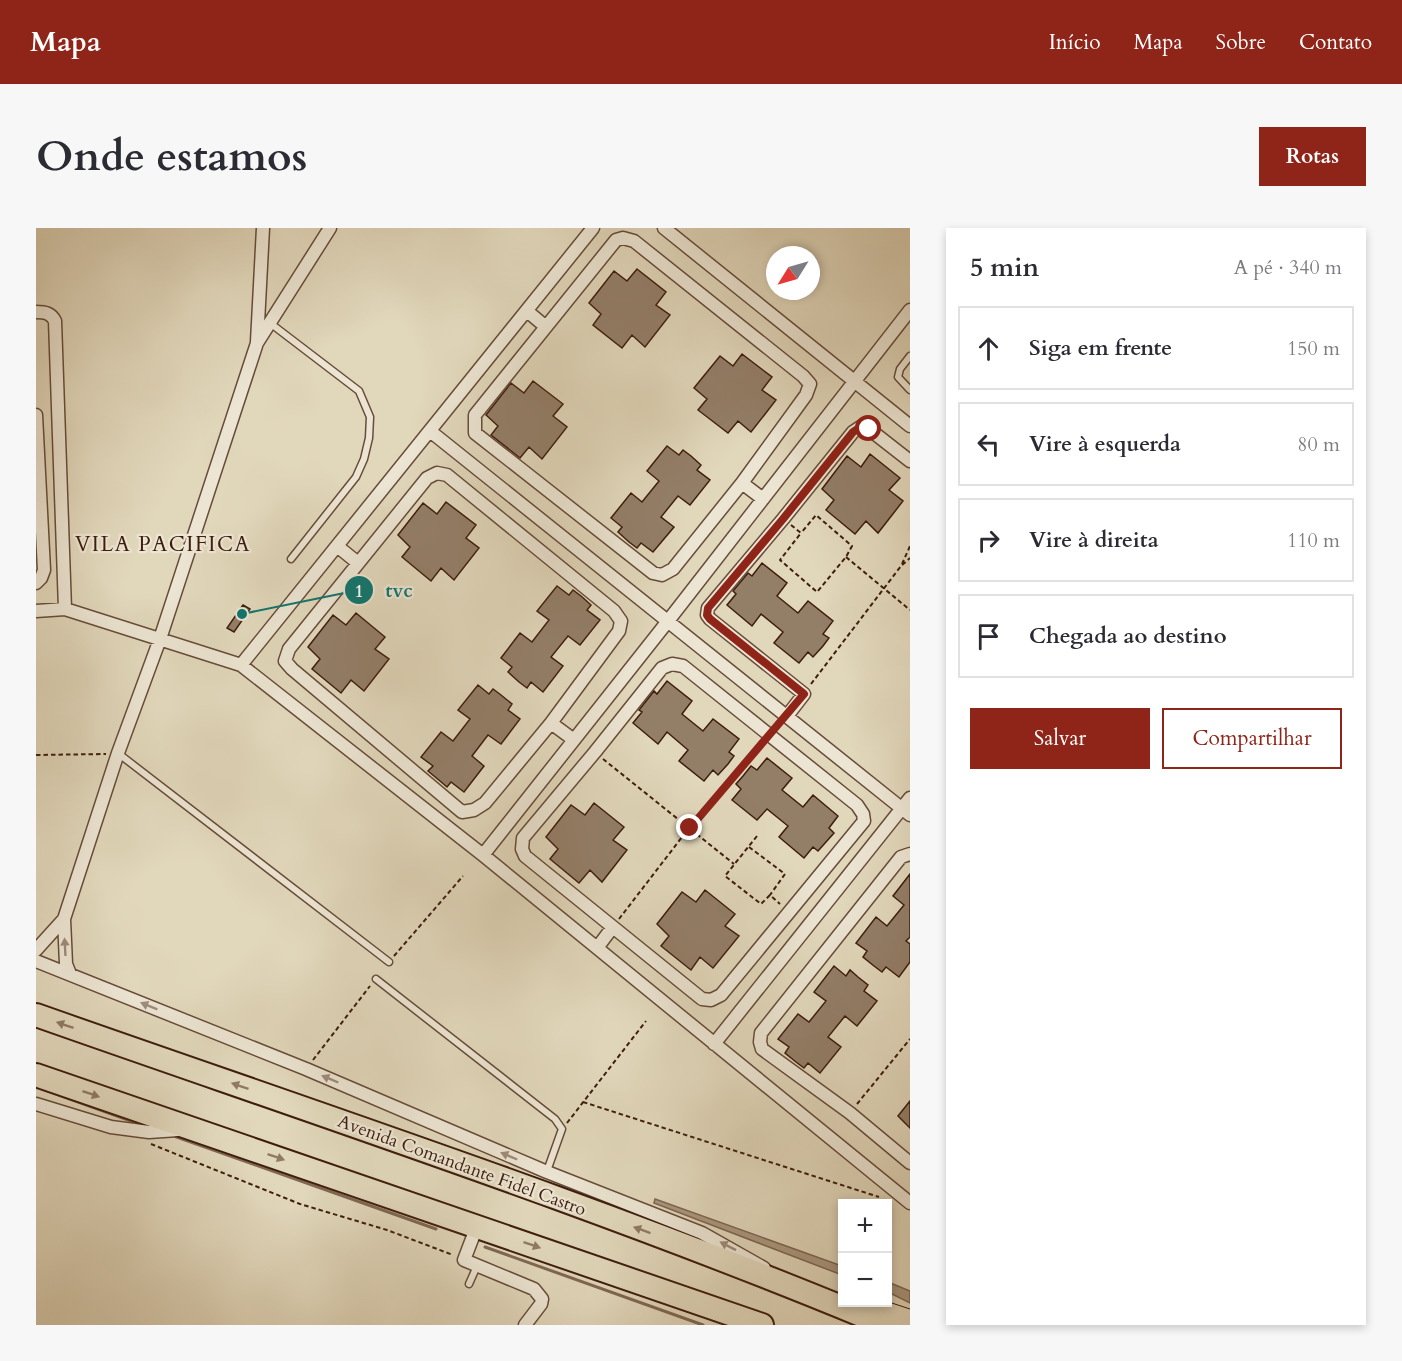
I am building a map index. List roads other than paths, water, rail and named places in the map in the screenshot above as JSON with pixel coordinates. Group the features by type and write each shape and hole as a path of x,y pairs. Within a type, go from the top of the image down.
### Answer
{"highway":[{"name":"Avenida Comandante Fidel Castro","path":"36,1015 416,1147 775,1280 885,1325"},
{"path":"36,1075 761,1325"}],"main road":[{"path":"775,1280 838,1298"},
{"path":"870,1307 910,1320"}],"street":[{"path":"257,343 263,228"},
{"path":"70,974 66,964 64,919 118,753 160,639 257,343 330,228"},
{"path":"241,665 593,228"},
{"path":"664,228 910,426"},
{"path":"623,238 634,241 810,384 806,394 742,483 673,569 662,575 653,573 475,433 475,415 546,327 616,240 623,238"},
{"path":"526,311 546,327"},
{"path":"36,312 47,313 55,321 65,609"},
{"path":"483,855 909,312"},
{"path":"36,415 44,570 36,583"},
{"path":"786,716 804,694 707,615 708,608 853,432 862,426 869,429 910,460"},
{"path":"430,431 906,812"},
{"path":"38,462 61,461"},
{"path":"437,472 447,475 614,610 621,621 619,631 551,723 484,803 474,810 462,812 285,661 289,649 358,563 427,478 437,472"},
{"path":"742,483 763,499"},
{"path":"337,546 358,563"},
{"path":"36,610 65,609 241,665 483,855 910,1203"},
{"path":"672,664 683,666 857,805 863,814 864,821 721,995 711,1000 702,999 612,928 525,856 522,849 523,838 662,668 672,664"},
{"path":"551,723 574,740"},
{"path":"714,1044 906,812 910,798"},
{"path":"910,854 901,857 761,1033 760,1042 762,1049 850,1113 910,1163"},
{"path":"36,950 64,919"},
{"path":"597,948 612,928"},
{"path":"36,961 306,1069 547,1172 702,1233 762,1265 775,1280"},
{"path":"36,1104 147,1137 165,1131 192,1128"},
{"path":"477,1226 464,1260 534,1289 542,1299 541,1304 525,1325"}],"lane":[{"path":"269,323 358,391 370,417 369,438 364,459 356,477 291,559"},
{"path":"910,356 900,369 898,377 910,390"},
{"path":"118,753 389,962"},
{"path":"376,979 546,1111 562,1129 547,1172"},
{"path":"469,1284 477,1266"}],"waterway":[{"path":"36,1087 145,1126"},
{"path":"171,1135 436,1229"},
{"path":"485,1247 703,1325"}],"place":[{"name":"tvc","path":"242,614"}],"district":[{"name":"VILA PACIFICA","path":"163,544"}]}
